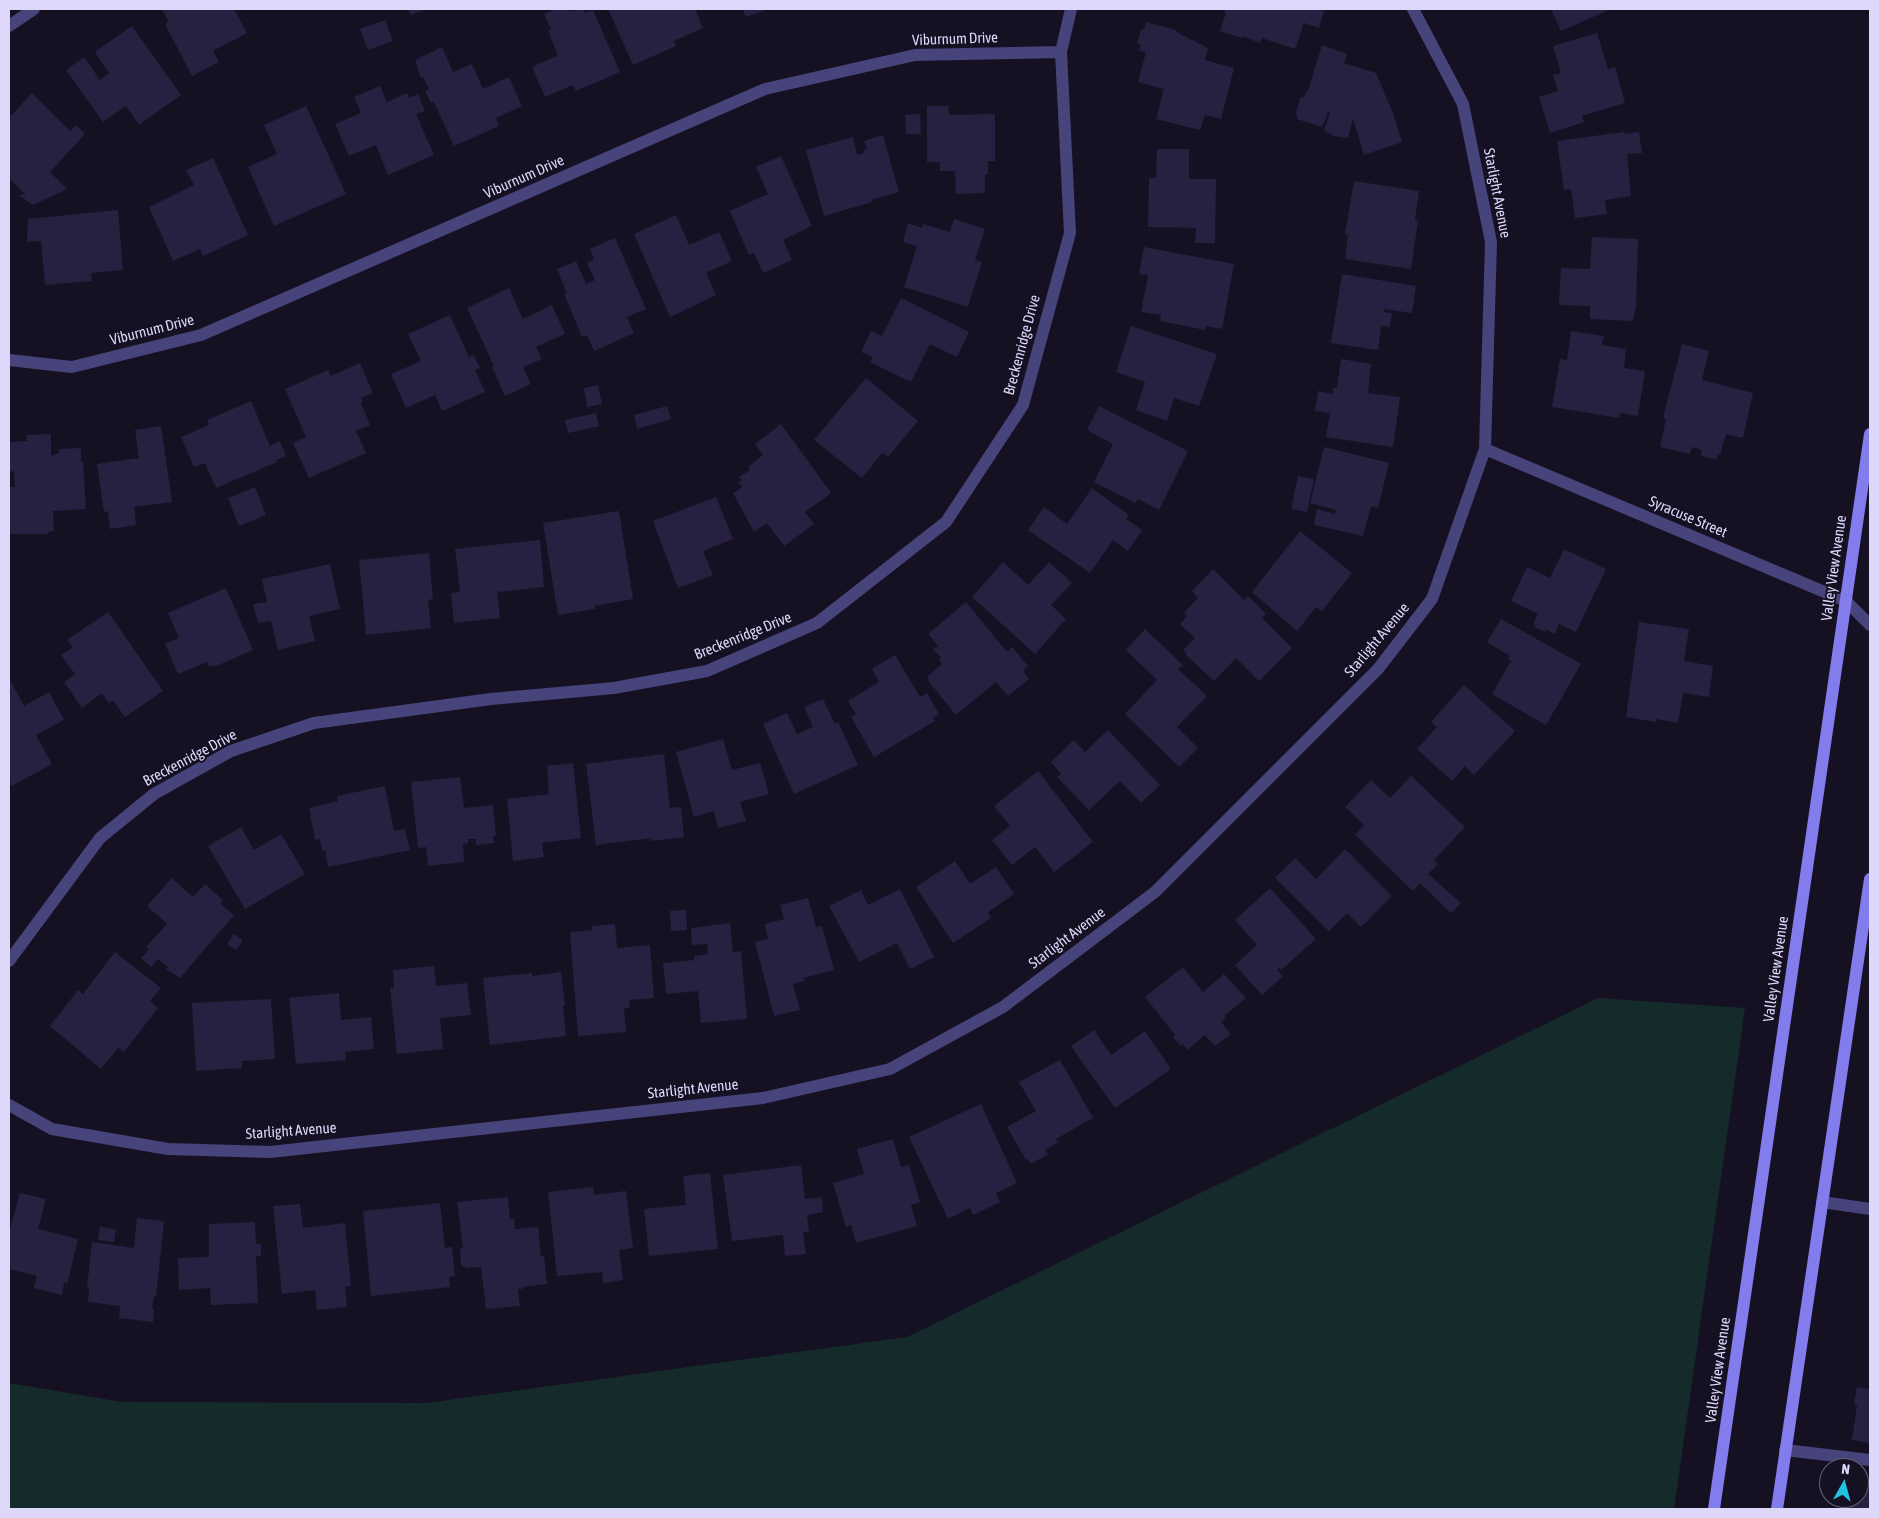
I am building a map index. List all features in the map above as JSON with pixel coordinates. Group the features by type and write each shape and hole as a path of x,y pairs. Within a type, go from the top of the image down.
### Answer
{"main road":[{"name":"Valley View Avenue","path":"1714,1509 1870,434"},
{"path":"1777,1509 1870,879"}],"street":[{"path":"9,26 34,9"},
{"name":"Breckenridge Drive","path":"9,961 100,838 154,794 231,752 314,723 491,699 614,688 708,671 817,623 946,522 1023,405 1070,233 1061,52 1071,9"},
{"name":"Starlight Avenue","path":"9,1105 52,1129 168,1148 270,1152 763,1098 890,1069 1003,1007 1155,892 1378,669 1432,599 1485,449 1491,242 1463,104 1413,9"},
{"name":"Viburnum Drive","path":"9,360 72,367 201,336 765,89 915,55 1061,52"},
{"name":"Syracuse Street","path":"1485,449 1846,601 1870,625"},
{"path":"1822,1202 1870,1209"},
{"path":"1786,1450 1870,1460"}],"green space":[{"path":"1598,998 1745,1008 1674,1509 9,1509 9,1383 122,1402 426,1403 907,1337"}],"building":[{"path":"162,9 234,9 247,33 213,51 219,62 192,76 165,24 169,22"},
{"path":"408,9 426,9 411,15"},
{"path":"555,9 568,9 569,11 583,9 585,13 593,10 620,72 576,91 573,85 545,97 532,67 558,55 548,31 551,29 544,14"},
{"path":"608,9 695,9 703,28 674,41 676,46 633,65"},
{"path":"743,9 768,9 746,17"},
{"path":"1221,9 1316,9 1324,11 1319,28 1304,23 1295,49 1262,38 1260,43 1242,36 1242,38 1220,31 1226,13 1224,13 1225,10"},
{"path":"1551,9 1611,9 1561,31"},
{"path":"385,20 393,41 368,50 360,29"},
{"path":"1146,22 1176,30 1176,32 1208,48 1205,60 1234,68 1221,119 1205,115 1200,130 1156,119 1164,89 1138,82 1146,52 1139,51 1141,44 1137,44 1141,29 1144,29"},
{"path":"132,26 181,95 139,125 126,106 103,122 66,70 84,57 100,80 109,73 95,52"},
{"path":"1597,33 1608,69 1615,67 1625,103 1582,116 1584,122 1550,133 1539,97 1558,91 1553,75 1561,73 1553,46"},
{"path":"1322,45 1347,54 1344,63 1376,73 1393,113 1402,142 1364,155 1353,119 1348,138 1334,136 1324,130 1330,113 1328,112 1322,127 1297,119 1298,116 1295,115 1301,97 1304,98 1306,91 1308,91"},
{"path":"442,47 453,72 472,64 483,89 509,77 522,106 496,118 499,126 454,146 434,102 431,103 425,91 429,89 423,77 421,78 415,60"},
{"path":"380,86 387,102 407,93 409,98 418,94 425,111 416,114 434,155 388,175 376,145 349,156 335,124 361,113 354,97"},
{"path":"32,93 70,131 76,125 85,134 50,172 67,189 33,205 19,195 25,194 9,178 9,118"},
{"path":"306,106 346,194 274,226 248,167 277,154 264,125"},
{"path":"927,106 948,106 949,115 995,114 995,161 988,161 988,174 985,175 985,193 956,194 955,171 940,171 940,162 927,162"},
{"path":"920,114 921,134 906,134 905,115"},
{"path":"1624,132 1624,134 1639,132 1642,153 1627,154 1631,196 1605,200 1607,214 1575,218 1571,189 1564,190 1557,141"},
{"path":"883,135 899,192 824,216 806,150 853,137 857,155 864,153 863,150 867,149 864,141"},
{"path":"1157,149 1189,149 1189,179 1216,179 1215,243 1195,243 1196,228 1148,227 1149,178 1156,178"},
{"path":"781,156 812,226 783,240 792,260 763,273 754,253 749,255 730,211 768,194 756,167"},
{"path":"213,158 248,235 203,256 200,249 173,261 149,207 194,185 186,170"},
{"path":"1354,181 1419,191 1415,220 1418,221 1411,269 1345,259 1348,235 1345,235"},
{"path":"118,210 123,270 91,273 92,281 45,285 41,241 27,242 28,219"},
{"path":"676,215 689,245 719,232 732,261 706,273 716,295 670,317 634,234"},
{"path":"954,219 985,229 975,260 982,262 968,307 904,287 917,246 903,242 908,223 922,228 923,224 950,232"},
{"path":"1592,237 1638,239 1636,307 1633,321 1590,319 1590,306 1559,305 1561,268 1590,269"},
{"path":"615,238 646,309 627,317 634,333 594,351 587,335 582,337 564,294 567,293 557,269 576,261 586,284 595,280 587,263 594,259 590,249"},
{"path":"1144,247 1234,264 1222,329 1206,326 1205,330 1160,321 1161,315 1141,312 1148,275 1139,274"},
{"path":"1342,274 1416,286 1412,313 1384,309 1384,312 1392,313 1390,327 1381,326 1378,350 1331,343"},
{"path":"509,288 523,319 552,305 565,334 536,347 542,359 523,367 531,384 505,396 492,367 494,366 467,308"},
{"path":"901,298 969,332 957,357 930,344 911,382 870,362 873,357 861,352 871,331 882,336"},
{"path":"450,315 469,357 474,355 480,368 475,370 485,392 442,411 435,395 406,408 391,374 421,361 408,334"},
{"path":"1131,326 1217,354 1199,406 1174,398 1167,421 1136,410 1145,382 1116,372"},
{"path":"1571,331 1604,336 1602,345 1626,349 1624,368 1645,371 1638,416 1620,413 1619,418 1552,407 1560,359 1567,360"},
{"path":"1682,344 1709,351 1702,380 1753,393 1743,438 1726,434 1720,455 1718,454 1716,460 1701,456 1702,450 1692,447 1690,454 1660,447 1666,419 1663,418"},
{"path":"1341,359 1371,364 1368,393 1400,397 1393,447 1326,437 1330,413 1315,411 1318,391 1333,394 1333,388 1337,388"},
{"path":"360,363 373,393 361,398 363,402 361,403 370,425 356,431 366,453 309,478 293,443 306,437 285,389 328,370 331,376"},
{"path":"866,378 918,421 888,457 882,453 862,478 814,440"},
{"path":"598,385 602,404 587,407 584,388"},
{"path":"251,401 270,446 280,441 286,456 276,460 277,462 216,488 205,463 194,467 181,437 209,425 207,420"},
{"path":"667,406 671,419 637,429 634,415"},
{"path":"1099,406 1188,451 1159,510 1138,499 1136,503 1094,482 1113,444 1087,430"},
{"path":"596,413 599,426 568,433 565,420"},
{"path":"781,424 831,493 805,512 814,524 784,546 767,523 754,532 733,493 742,487 739,482 742,480 739,477 750,470 748,467 763,455 755,444"},
{"path":"161,426 172,502 134,507 136,525 110,529 108,511 104,512 97,464 139,458 135,430"},
{"path":"51,434 51,456 59,453 59,449 81,448 86,509 53,511 54,531 48,532 49,534 9,534 9,487 15,487 14,471 9,472 9,442 27,441 26,435"},
{"path":"1324,447 1389,463 1378,508 1371,506 1363,536 1314,525 1317,509 1335,514 1336,510 1310,503"},
{"path":"1298,476 1314,479 1307,512 1291,509"},
{"path":"255,487 266,515 239,526 228,498"},
{"path":"1092,488 1129,515 1126,519 1142,530 1128,551 1113,540 1090,573 1028,530 1044,507 1067,524"},
{"path":"716,497 733,539 703,551 713,575 678,588 653,521"},
{"path":"619,511 633,599 594,606 595,609 558,615 543,523"},
{"path":"1300,531 1352,573 1322,611 1316,607 1297,631 1252,592"},
{"path":"540,540 544,587 497,592 500,618 454,623 451,593 460,592 455,549"},
{"path":"1564,549 1606,569 1576,632 1559,624 1555,634 1546,629 1545,632 1534,627 1536,625 1533,624 1538,614 1511,601 1527,567 1550,578"},
{"path":"429,553 433,599 428,600 431,628 366,635 359,560"},
{"path":"1003,562 1028,585 1049,562 1072,583 1051,605 1066,619 1035,654 972,597"},
{"path":"330,564 340,609 309,616 315,641 278,650 271,621 258,623 253,604 267,602 262,579"},
{"path":"1213,569 1244,600 1248,596 1266,614 1262,618 1292,648 1259,681 1236,658 1214,681 1183,650 1195,638 1180,624 1187,616 1184,613 1198,598 1192,591"},
{"path":"226,588 253,650 214,667 213,665 209,667 207,662 178,674 165,644 179,638 168,613"},
{"path":"966,602 1007,652 1012,647 1028,666 1023,671 1029,679 1008,696 996,682 956,715 929,682 928,676 942,664 939,660 941,658 933,649 938,646 928,634"},
{"path":"108,612 163,691 125,717 113,700 109,703 102,693 82,708 64,682 75,674 61,655 73,647 67,640"},
{"path":"1501,619 1581,664 1546,725 1492,694 1511,661 1508,659 1510,656 1487,642"},
{"path":"1639,622 1689,629 1684,661 1713,666 1709,697 1683,693 1678,723 1656,719 1656,722 1626,717"},
{"path":"1145,629 1183,665 1178,669 1207,696 1177,727 1198,748 1179,767 1125,714 1157,680 1126,650"},
{"path":"895,655 920,697 927,693 939,714 933,718 935,721 874,757 851,717 856,714 848,701 879,682 872,669"},
{"path":"9,678 24,706 49,692 64,720 36,735 52,764 12,786 9,780"},
{"path":"1464,685 1515,731 1474,775 1465,766 1452,781 1417,749 1437,727 1431,722"},
{"path":"823,699 835,724 838,722 858,765 794,794 763,724 787,713 797,734 813,727 804,707"},
{"path":"1108,730 1160,785 1141,803 1120,781 1089,810 1057,777 1061,774 1051,762 1074,740 1085,752"},
{"path":"723,739 732,770 760,763 769,794 740,802 746,821 718,828 714,811 694,817 676,752"},
{"path":"664,754 670,808 681,807 684,837 651,841 651,838 596,845 586,764"},
{"path":"573,763 581,838 542,843 544,857 513,861 507,799 549,794 547,766"},
{"path":"1038,771 1093,842 1054,872 1035,847 1012,865 992,840 1010,826 994,806"},
{"path":"1411,776 1465,827 1434,860 1438,864 1428,874 1461,903 1451,913 1420,883 1413,891 1355,835 1364,825 1345,807 1371,780 1390,798"},
{"path":"460,777 464,808 493,805 496,836 493,837 494,843 476,845 476,839 468,839 468,843 463,844 464,862 428,866 426,847 418,848 411,782"},
{"path":"385,786 394,831 405,829 410,850 328,867 325,850 322,851 320,839 315,840 309,808 338,801 337,796"},
{"path":"241,827 254,850 281,834 305,874 245,909 208,846"},
{"path":"1345,849 1392,896 1361,927 1347,913 1329,931 1275,878 1295,858 1316,879"},
{"path":"955,861 970,884 996,867 1014,894 988,912 991,918 953,943 916,887"},
{"path":"172,878 193,897 205,884 223,900 220,903 234,915 180,978 166,969 168,967 158,959 151,967 141,958 149,950 146,947 167,924 147,906"},
{"path":"1270,888 1316,939 1281,970 1280,967 1277,970 1283,976 1262,995 1235,965 1257,945 1235,920"},
{"path":"900,889 934,957 910,969 897,943 859,962 829,906 861,890 868,905"},
{"path":"808,898 816,927 822,926 834,970 804,978 805,981 793,984 800,1010 774,1016 755,942 768,939 765,924 784,919 780,905"},
{"path":"686,910 687,930 671,931 670,911"},
{"path":"730,923 733,952 741,951 747,1019 701,1023 698,991 666,994 663,963 694,960 694,956 708,954 707,944 692,945 691,928"},
{"path":"615,924 617,948 650,945 654,998 629,1000 630,1008 624,1008 626,1032 578,1036 570,932 592,930 592,926"},
{"path":"234,934 243,940 236,950 227,944"},
{"path":"115,952 161,988 150,1001 158,1008 124,1052 118,1048 101,1069 50,1026 78,990 83,994"},
{"path":"434,966 436,986 467,983 471,1015 440,1018 443,1049 397,1054 390,988 394,988 393,970"},
{"path":"1183,967 1203,992 1224,974 1246,998 1224,1016 1226,1018 1221,1022 1231,1034 1215,1046 1205,1035 1187,1050 1183,1044 1181,1046 1173,1037 1175,1035 1145,997"},
{"path":"561,972 566,1036 490,1045 483,978 532,973 532,976"},
{"path":"339,993 341,1020 371,1017 374,1049 345,1052 346,1060 296,1064 289,998"},
{"path":"271,999 275,1059 242,1061 242,1068 196,1071 192,1003"},
{"path":"1094,1030 1111,1055 1145,1031 1171,1069 1115,1108 1071,1046"},
{"path":"1060,1060 1093,1118 1056,1139 1058,1142 1045,1150 1048,1154 1031,1164 1028,1159 1026,1160 1007,1127 1036,1111 1019,1082"},
{"path":"981,1104 1017,1183 996,1193 1000,1202 973,1215 970,1208 948,1219 909,1137"},
{"path":"893,1139 901,1167 909,1165 920,1202 911,1205 917,1226 856,1243 851,1225 846,1227 833,1183 864,1174 857,1149"},
{"path":"801,1165 805,1199 822,1197 823,1212 807,1215 809,1232 803,1232 806,1254 785,1256 783,1235 732,1241 723,1175"},
{"path":"710,1173 718,1249 649,1256 644,1209 686,1205 683,1176"},
{"path":"593,1187 594,1195 626,1191 633,1248 619,1250 623,1280 603,1283 602,1272 557,1276 548,1192"},
{"path":"20,1193 46,1199 38,1229 78,1239 67,1284 64,1283 62,1295 34,1288 37,1276 9,1269 9,1233"},
{"path":"508,1197 510,1219 514,1219 515,1229 538,1227 541,1257 544,1256 547,1284 518,1289 520,1306 486,1309 481,1267 465,1268 465,1266 461,1266 460,1249 463,1248 457,1202"},
{"path":"440,1203 445,1248 452,1247 455,1276 449,1277 450,1287 371,1296 363,1211"},
{"path":"300,1204 303,1228 345,1223 351,1286 345,1287 347,1307 317,1310 315,1290 282,1294 273,1206"},
{"path":"137,1218 164,1221 156,1296 154,1296 152,1309 154,1309 153,1322 119,1318 120,1306 88,1302 89,1289 87,1288 92,1242 134,1248"},
{"path":"255,1222 256,1244 261,1244 261,1256 256,1256 258,1303 211,1305 210,1288 179,1290 178,1258 209,1257 209,1224"},
{"path":"100,1227 116,1229 114,1242 98,1240"},
{"path":"1857,1387 1870,1389 1870,1443 1852,1440 1857,1405 1854,1404"},
{"path":"1870,1479 1870,1509 1841,1509 1869,1508"}]}
